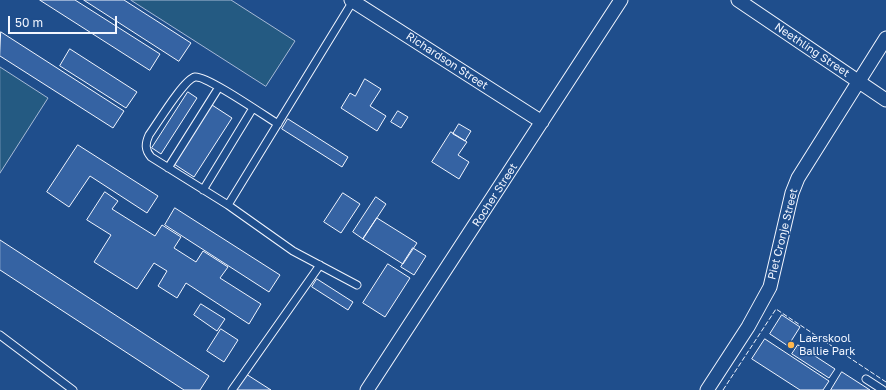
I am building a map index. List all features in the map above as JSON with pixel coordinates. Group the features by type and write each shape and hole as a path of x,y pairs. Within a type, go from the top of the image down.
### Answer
{"street":[{"name":"Rocher Street","path":"367,390 621,0"},
{"name":"Neethling Street","path":"738,0 886,100"},
{"name":"Richardson Street","path":"352,1 542,122"},
{"name":"Piet Cronje Street","path":"707,390 748,327 770,287 792,193 798,178 886,38"}],"lane":[{"path":"228,205 352,1"},
{"path":"278,124 202,77 194,77 184,84 149,135 146,142 147,152 151,157 228,205 293,251 357,286"},
{"path":"168,168 219,87"},
{"path":"203,190 253,108"},
{"path":"232,390 320,265"},
{"path":"0,335 74,390"},
{"path":"866,379 883,390"}],"shaded area":[{"path":"131,0 231,0 295,41 266,86"},
{"path":"0,67 48,98 0,173"}],"building":[{"path":"40,0 75,0 160,54 150,70"},
{"path":"84,0 124,0 191,43 179,61"},
{"path":"1,32 124,111 113,128 0,56"},
{"path":"70,49 137,92 126,108 60,66"},
{"path":"365,79 381,89 370,106 386,116 377,131 341,108 350,93 355,96"},
{"path":"188,92 197,98 161,154 152,148"},
{"path":"212,105 232,118 194,177 174,164"},
{"path":"398,111 408,117 401,128 391,122"},
{"path":"288,119 348,157 342,167 282,129"},
{"path":"459,124 471,131 465,141 453,134"},
{"path":"451,132 467,142 458,155 469,162 459,179 432,162"},
{"path":"78,145 158,196 147,213 90,176 69,207 47,192"},
{"path":"105,192 118,201 112,209 155,236 162,225 181,237 174,248 196,262 203,251 228,267 220,278 261,304 249,324 186,283 177,298 158,286 167,271 154,263 137,289 94,262 111,235 87,220"},
{"path":"343,193 360,204 341,233 324,222"},
{"path":"376,197 386,204 363,239 353,232"},
{"path":"175,208 280,275 269,292 165,225"},
{"path":"377,218 417,243 403,264 363,239"},
{"path":"0,240 209,376 200,390 184,390 0,270"},
{"path":"413,248 426,256 414,275 401,267"},
{"path":"388,264 410,278 385,317 363,303"},
{"path":"317,279 353,302 348,310 312,287"},
{"path":"201,304 225,319 217,331 194,315"},
{"path":"782,315 800,327 788,346 770,334"},
{"path":"221,329 238,340 224,362 207,351"},
{"path":"765,339 829,381 823,390 800,390 752,359"},
{"path":"798,345 835,369 829,378 792,354"},
{"path":"842,372 870,390 831,390"},
{"path":"246,374 271,390 236,390"}],"fence":[{"path":"723,390 776,309 886,382"}],"place":[{"name":"Laerskool Ballie Park","path":"791,345"}]}
